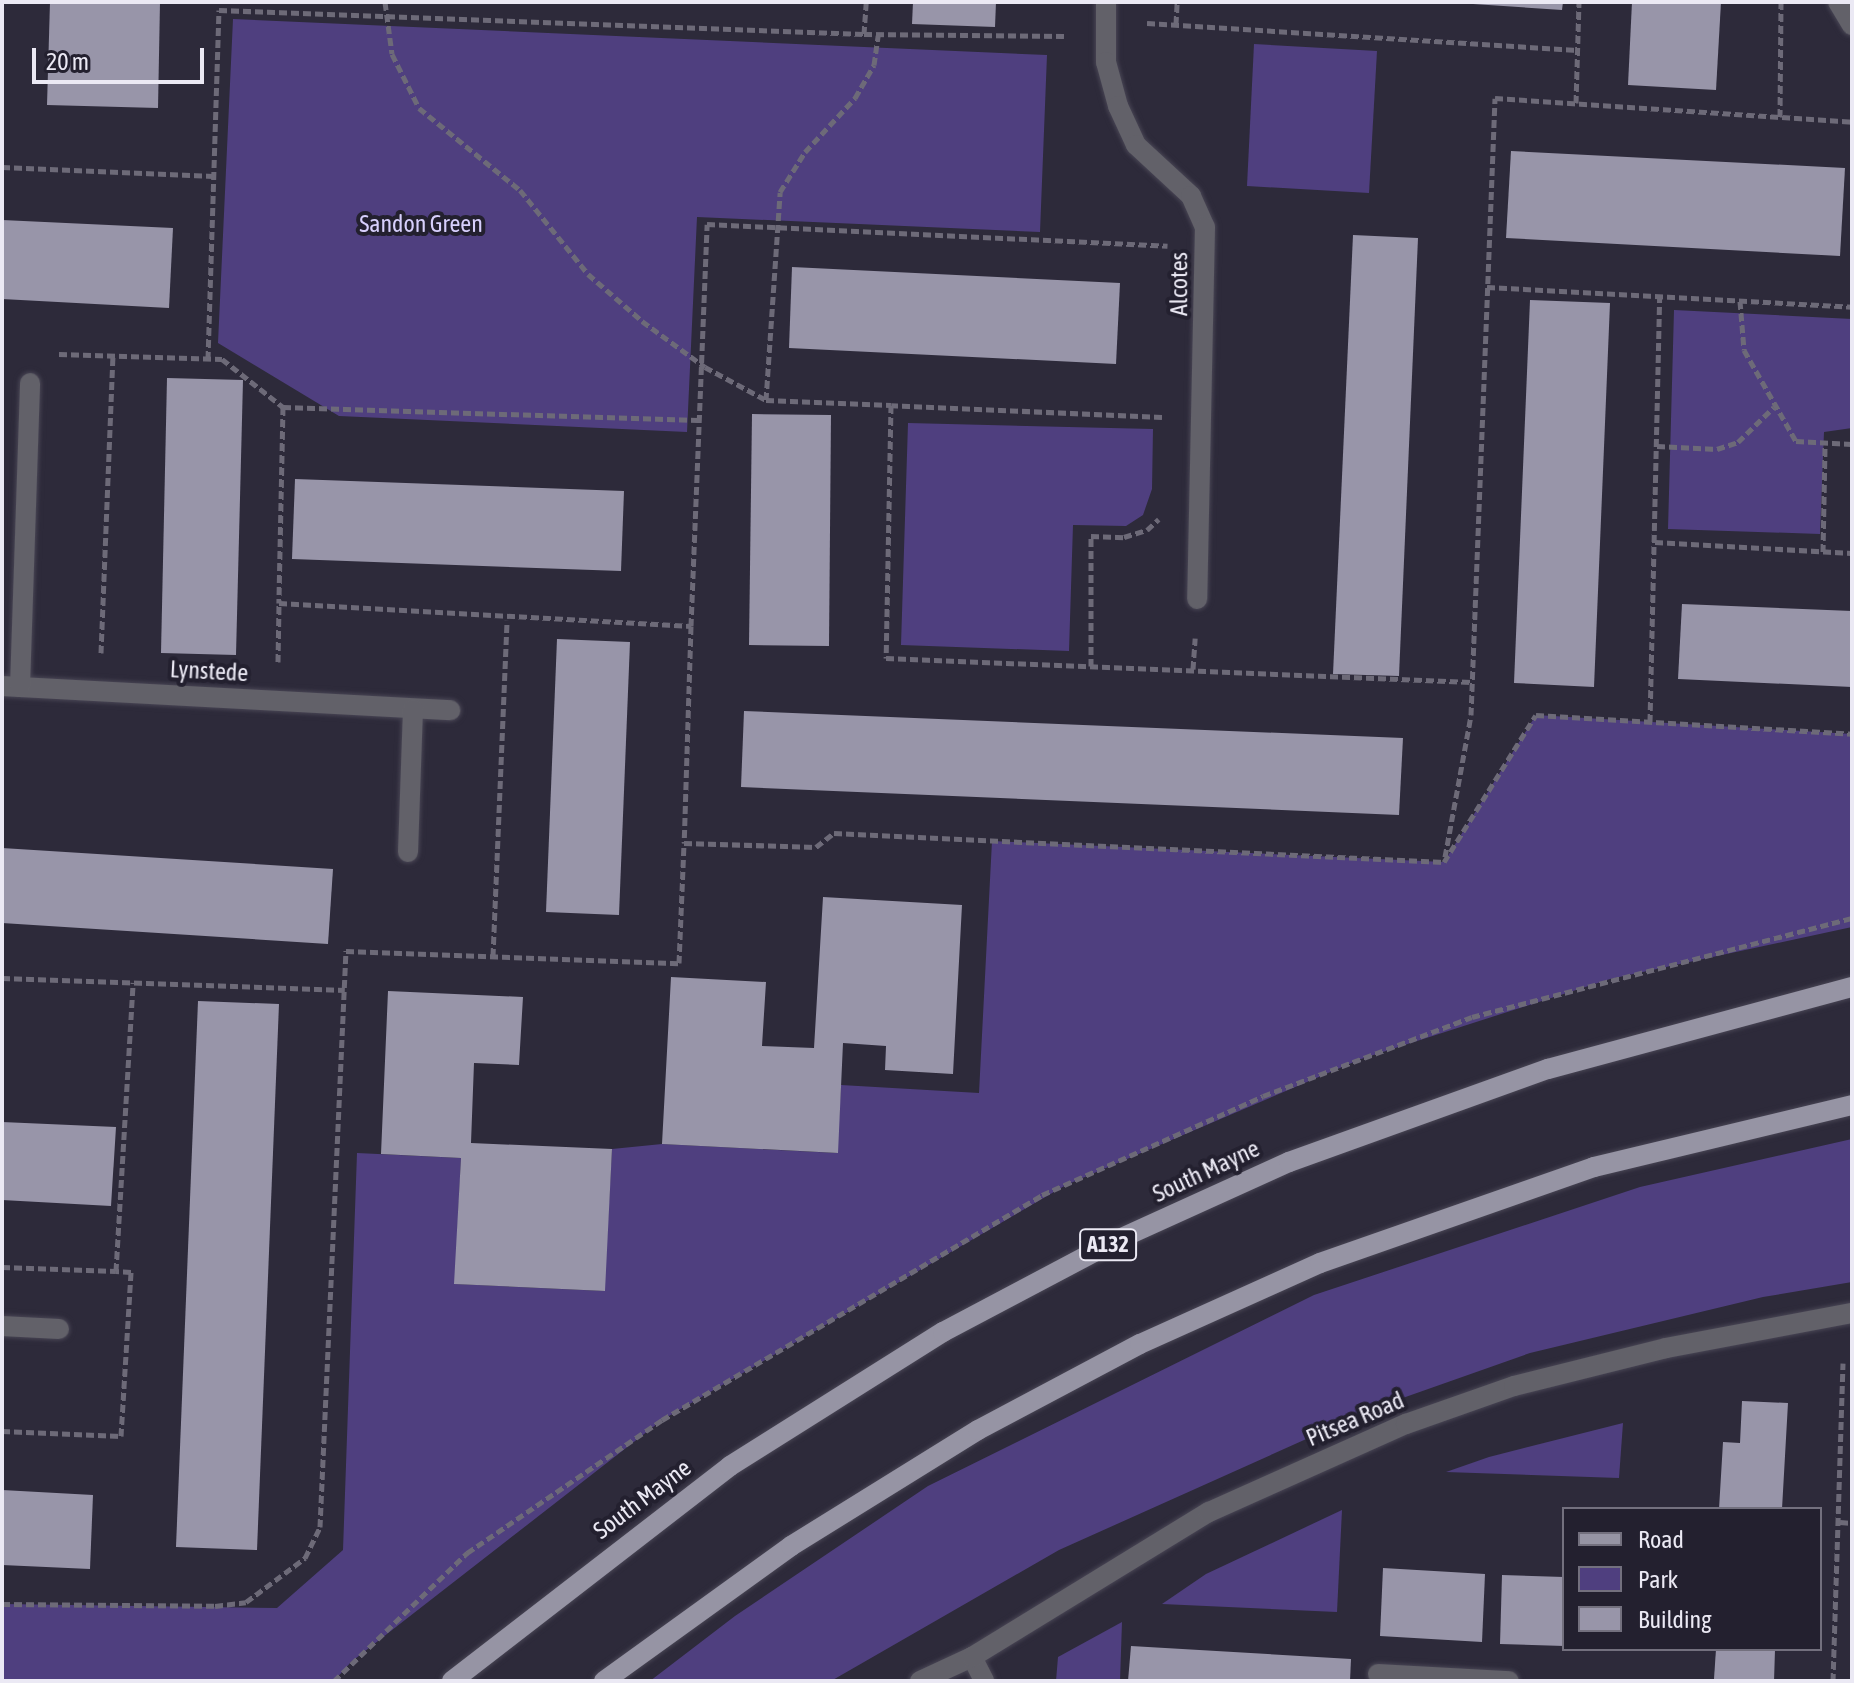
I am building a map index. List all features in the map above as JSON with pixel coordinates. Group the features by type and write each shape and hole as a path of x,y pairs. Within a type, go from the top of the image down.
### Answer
{"main road":[{"name":"South Mayne","path":"452,1681 730,1466 943,1332 1117,1240 1289,1162 1548,1069 1852,987"},
{"path":"604,1681 791,1546 978,1430 1140,1344 1320,1263 1594,1167 1852,1105"}],"street":[{"path":"1838,2 1852,25"},
{"name":"Alcotes","path":"1105,11 1110,76 1136,145 1191,196 1205,227 1197,599"},
{"path":"11,686 30,383"},
{"name":"Lynstede","path":"11,686 450,710"},
{"path":"408,852 413,709"},
{"name":"Pitsea Road","path":"920,1681 972,1657 1209,1512 1406,1424 1514,1386 1666,1348 1852,1313"},
{"path":"2,1326 59,1329"},
{"path":"972,1657 984,1681"},
{"path":"1378,1674 1509,1681"}],"path":[{"path":"385,2 384,14 392,54 419,108 520,190 588,274 701,364 766,400 1166,417"},
{"path":"864,34 866,2"},
{"path":"1176,24 1177,2"},
{"path":"1576,103 1579,2"},
{"path":"1780,117 1781,2"},
{"path":"208,359 219,10 1064,40 1064,27"},
{"path":"1105,11 1176,24 1577,50"},
{"path":"766,400 780,192 805,152 855,98 874,65 878,35"},
{"path":"1444,862 1471,715 1495,98 1852,122"},
{"path":"2,167 214,176"},
{"path":"2,1604 215,1606 246,1602 305,1558 320,1527 346,951 679,963 707,224 1171,246 1170,262"},
{"path":"1487,287 1852,307"},
{"path":"1650,722 1660,296"},
{"path":"1740,301 1744,350 1796,441 1825,445 1852,444"},
{"path":"50,353 222,359 283,407 698,420"},
{"path":"113,356 100,659 115,660"},
{"path":"1166,402 1166,433"},
{"path":"891,405 886,658 1472,682"},
{"path":"263,665 278,665 283,407"},
{"path":"1657,446 1717,449 1738,442 1774,407"},
{"path":"1823,552 1825,445"},
{"path":"1091,666 1091,536 1124,537 1147,530 1159,519 1162,508"},
{"path":"1655,542 1852,553"},
{"path":"279,603 507,620 691,626"},
{"path":"493,956 507,620"},
{"path":"1444,862 1536,715 1852,734"},
{"path":"684,843 816,847 834,833 1444,862"},
{"path":"2,978 345,990"},
{"path":"116,1271 133,983"},
{"path":"2,1267 131,1272 121,1436 2,1431"},
{"path":"1833,1681 1843,1363"},
{"path":"1840,1522 1852,1523"}],"green space":[{"name":"Sandon Green","path":"233,19 1047,55 1040,232 697,217 687,432 339,416 218,343"},
{"path":"1254,44 1377,51 1369,193 1247,186"},
{"path":"1674,310 1852,319 1852,428 1824,432 1820,534 1668,529"},
{"path":"908,423 1153,429 1152,489 1143,515 1126,526 1073,525 1069,651 901,645"},
{"path":"1536,715 1852,734 1852,927 1610,979 1361,1059 1066,1185 662,1420 351,1662 334,1681 2,1681 2,1604 277,1608 343,1550 357,1153 461,1158 455,1284 604,1291 612,1149 662,1144 837,1153 841,1085 979,1093 992,841 1444,862"},
{"path":"1852,1139 1852,1282 1763,1297 1530,1353 1380,1406 1059,1550 831,1681 650,1681 735,1616 928,1486 1314,1295 1640,1187"},
{"path":"1623,1423 1619,1478 1446,1472 1489,1457"},
{"path":"1342,1510 1337,1612 1162,1604 1206,1574"},
{"path":"1122,1622 1120,1681 1056,1681 1058,1657"}],"building":[{"path":"50,2 160,2 158,108 47,105"},
{"path":"913,2 996,2 995,27 912,24"},
{"path":"1443,2 1563,2 1562,10"},
{"path":"1632,2 1721,2 1716,90 1628,85"},
{"path":"1511,151 1845,168 1840,256 1506,238"},
{"path":"2,220 173,228 169,308 2,299"},
{"path":"1353,235 1418,238 1399,676 1333,674"},
{"path":"792,267 1120,283 1116,364 789,348"},
{"path":"1530,300 1610,303 1594,687 1514,683"},
{"path":"167,378 243,380 236,655 161,653"},
{"path":"752,414 831,415 829,646 749,645"},
{"path":"295,479 624,491 621,571 292,559"},
{"path":"1682,604 1852,611 1852,687 1678,679"},
{"path":"557,639 630,642 619,915 546,912"},
{"path":"744,711 1403,738 1399,815 741,787"},
{"path":"2,848 333,869 328,944 2,923"},
{"path":"823,897 962,905 953,1074 885,1070 886,1046 843,1043 838,1153 662,1144 671,977 766,982 762,1046 814,1048"},
{"path":"388,991 523,997 519,1065 474,1063 471,1143 612,1149 605,1291 454,1284 461,1158 381,1154"},
{"path":"198,1001 279,1004 257,1550 176,1547"},
{"path":"2,1122 116,1127 111,1206 2,1200"},
{"path":"1742,1401 1788,1403 1782,1507 1719,1507 1723,1442 1740,1443"},
{"path":"2,1490 93,1495 90,1569 2,1565"},
{"path":"1383,1568 1485,1574 1482,1642 1380,1636"},
{"path":"1502,1575 1562,1577 1562,1646 1500,1644"},
{"path":"1131,1646 1351,1659 1350,1681 1128,1681"},
{"path":"1716,1651 1775,1651 1774,1681 1714,1679"}]}
